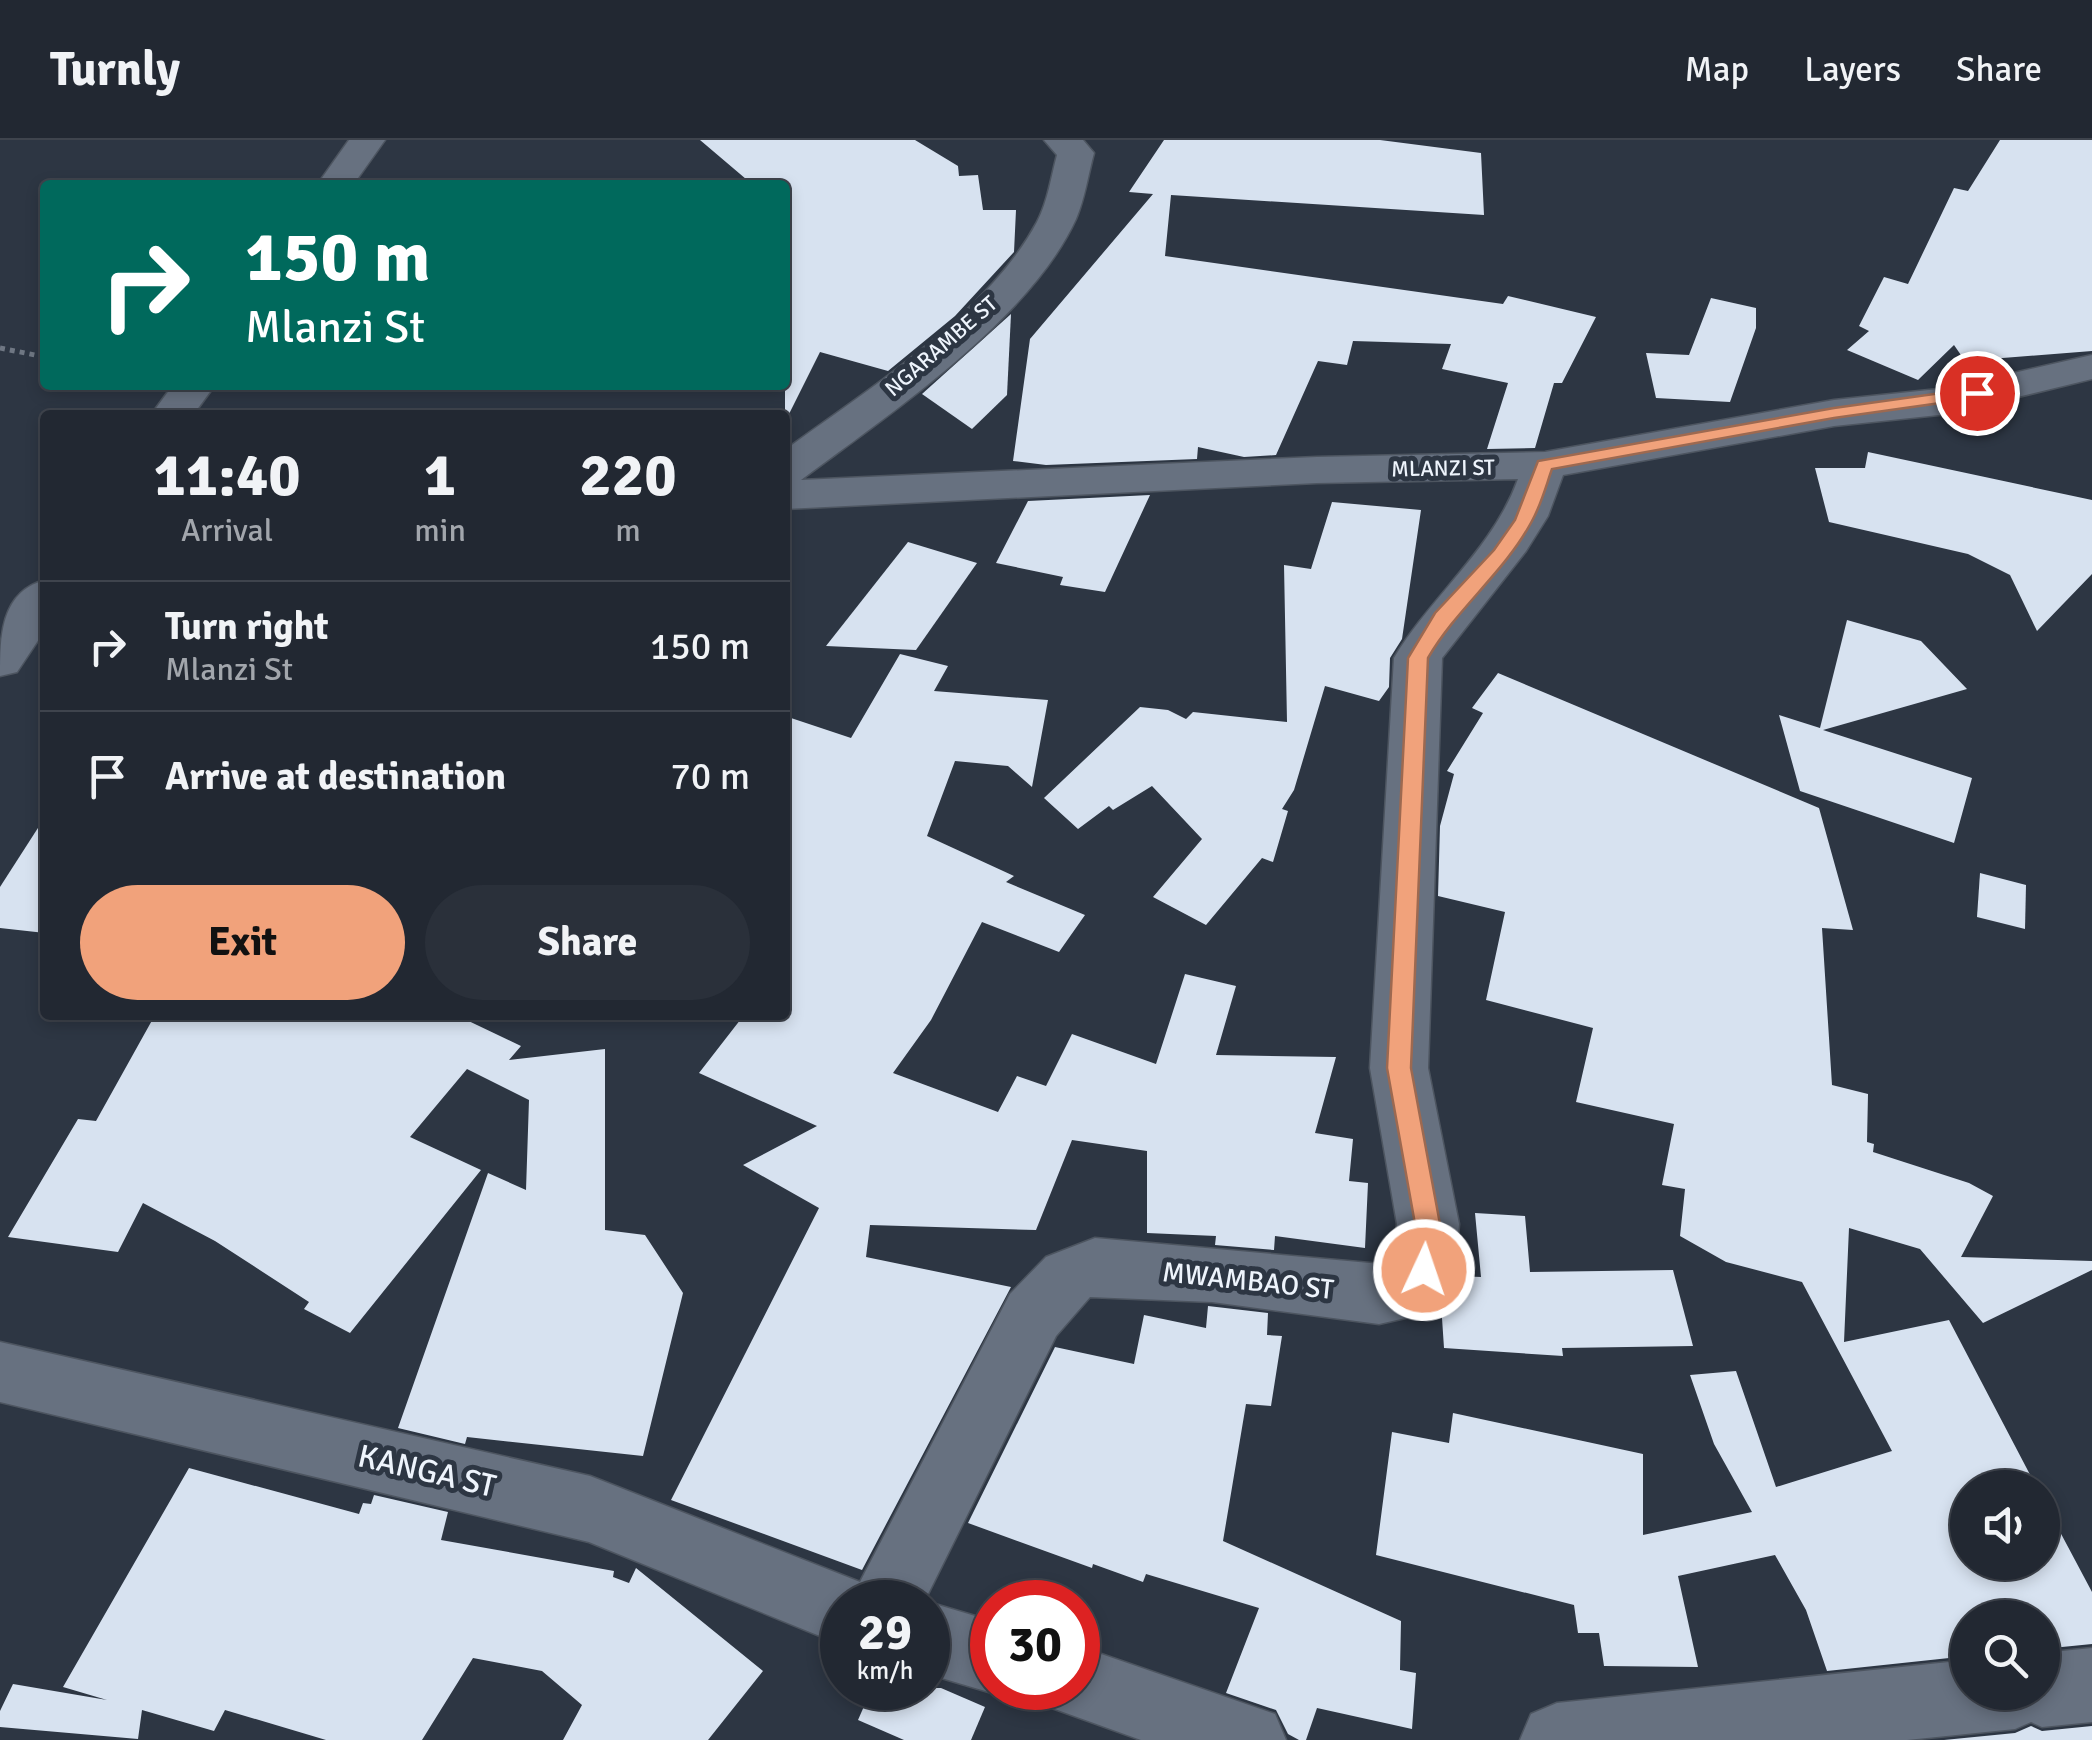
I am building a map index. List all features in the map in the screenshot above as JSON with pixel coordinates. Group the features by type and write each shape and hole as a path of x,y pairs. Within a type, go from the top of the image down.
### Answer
{"street":[{"path":"339,180 367,140"},
{"name":"NGARAMBE ST","path":"790,468 997,300 1054,224 1080,144"},
{"name":"MLANZI ST","path":"790,495 1317,470 1544,465 1834,413 1948,401 2092,367"},
{"name":"MWAMBAO ST","path":"898,1580 1032,1315 1068,1277 1096,1266 1212,1274 1379,1296 1410,1292 1424,1270 1428,1224 1399,1068 1418,658 1442,618 1500,554 1524,520 1544,465"},
{"path":"0,660 40,602"},
{"name":"KANGA ST","path":"0,1372 590,1510 820,1601"},
{"path":"2060,1688 2092,1685"},
{"path":"1100,1689 1249,1740"},
{"path":"1557,1740 1950,1699"}],"path":[{"path":"0,348 40,357"}],"building":[{"path":"700,140 915,140 958,166 959,176 978,175 983,210 1016,210 1014,252 955,316 888,371 820,352 790,412 785,410 785,390 790,390 790,180 747,180"},
{"path":"1164,140 1380,140 1481,153 1484,215 1171,195 1165,256 1503,304 1508,296 1596,317 1562,383 1554,383 1535,448 1487,449 1508,383 1442,369 1451,344 1353,341 1347,365 1318,361 1276,455 1244,457 1198,447 1197,459 1046,465 1013,461 1030,339 1153,194 1129,192"},
{"path":"2000,140 2092,140 2092,351 1965,361 1954,345 1918,380 1847,350 1869,331 1859,326 1884,277 1908,284 1954,188 1968,191"},
{"path":"1711,298 1756,308 1756,328 1730,402 1656,398 1646,353 1689,355"},
{"path":"1011,314 1007,395 972,429 922,394"},
{"path":"1868,452 2092,500 2092,574 2037,631 2010,575 1968,554 1829,522 1815,468 1865,468"},
{"path":"1150,495 1105,592 1060,585 1063,577 996,563 1028,501"},
{"path":"1332,502 1421,510 1402,639 1390,658 1389,687 1379,701 1325,686 1294,790 1282,809 1288,811 1273,862 1262,858 1206,925 1153,897 1202,839 1152,786 1113,810 1109,806 1078,829 1044,798 1140,707 1168,710 1186,719 1193,712 1287,722 1284,565 1311,569"},
{"path":"908,542 977,563 916,650 826,646"},
{"path":"1847,620 1921,641 1967,689 1823,730 1972,778 1954,843 1800,791 1779,715 1820,728"},
{"path":"900,654 948,666 934,691 1048,700 1032,787 1008,766 955,761 927,836 1014,876 1006,882 1085,915 1059,952 982,922 931,1020 893,1073 998,1112 1017,1076 1046,1086 1072,1034 1156,1064 1185,974 1236,986 1216,1055 1336,1057 1315,1133 1353,1139 1349,1181 1368,1183 1365,1248 1275,1236 1274,1250 1215,1245 1216,1236 1147,1233 1147,1151 1072,1140 1036,1230 870,1225 866,1257 1011,1287 862,1570 671,1500 819,1208 743,1165 817,1126 699,1073 740,1020 790,1020 790,718 851,738"},
{"path":"1498,673 1819,808 1853,930 1822,928 1832,1085 1868,1094 1867,1142 1874,1144 1873,1152 1969,1183 1993,1196 1961,1257 2092,1261 2092,1270 1983,1323 1920,1249 1849,1228 1844,1342 1949,1320 2028,1470 1950,1470 1950,1580 2060,1580 2060,1532 2092,1592 2092,1644 2060,1647 2060,1600 1950,1600 1950,1658 1827,1671 1806,1610 1775,1555 1678,1576 1698,1667 1604,1666 1599,1633 1578,1633 1574,1605 1376,1555 1392,1432 1449,1443 1453,1413 1643,1454 1643,1535 1752,1512 1714,1444 1690,1375 1736,1371 1776,1487 1892,1451 1802,1282 1726,1262 1680,1236 1685,1189 1662,1185 1674,1124 1576,1102 1593,1028 1486,1000 1505,912 1438,896 1440,826 1454,774 1447,771 1483,713 1472,708"},
{"path":"40,825 40,932 0,928 0,887"},
{"path":"1980,873 2026,885 2025,929 1977,917"},
{"path":"152,1020 466,1020 521,1046 509,1060 605,1049 605,1230 645,1235 683,1293 643,1456 467,1437 465,1444 398,1428 488,1173 526,1190 529,1100 467,1069 410,1137 481,1170 350,1333 304,1309 309,1302 215,1241 143,1203 118,1252 8,1237 78,1119 96,1121"},
{"path":"1475,1213 1525,1216 1530,1272 1673,1270 1693,1346 1562,1348 1563,1356 1444,1348 1441,1303 1456,1276 1481,1277"},
{"path":"1208,1306 1268,1313 1267,1335 1282,1336 1271,1406 1246,1404 1223,1541 1401,1621 1400,1670 1416,1673 1412,1729 1317,1708 1306,1740 1299,1740 1288,1734 1276,1710 1226,1693 1259,1608 1146,1574 1143,1582 1093,1564 1092,1568 968,1523 1055,1347 1134,1364 1144,1315 1206,1328"},
{"path":"189,1468 359,1514 363,1503 371,1504 374,1495 448,1512 441,1540 614,1571 613,1577 629,1583 636,1568 763,1671 708,1740 563,1740 582,1705 542,1671 473,1658 422,1740 326,1740 225,1710 214,1731 142,1710 138,1739 0,1727 0,1711 13,1684 107,1700 63,1687"},
{"path":"950,1692 970,1701 970,1710 984,1710 971,1740 904,1740 858,1720 862,1710 950,1710"},
{"path":"2031,1726 2042,1731 2092,1726 2092,1740 1944,1740 2015,1733"}],"route":[{"path":"1424,1270 1428,1224 1399,1068 1406,846 1418,658 1442,618 1500,554 1524,520 1544,465 1834,413 1948,401 1977,393"}]}
